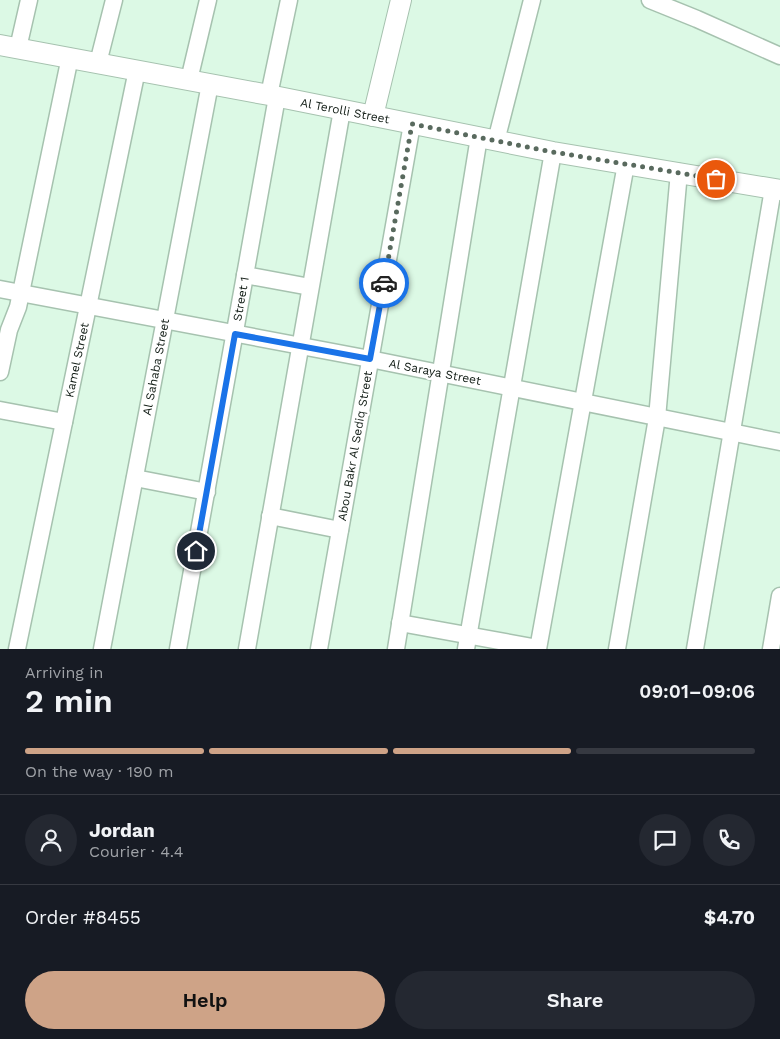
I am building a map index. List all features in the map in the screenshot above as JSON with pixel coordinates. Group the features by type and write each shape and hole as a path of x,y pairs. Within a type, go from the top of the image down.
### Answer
{"street":[{"path":"5,49 29,0"},
{"path":"98,63 114,0"},
{"path":"189,80 208,0"},
{"name":"Street 1","path":"178,649 246,275 289,0"},
{"path":"373,116 401,0"},
{"path":"396,649 441,373 488,139 532,0"},
{"path":"650,0 698,19 780,56"},
{"name":"Al Terolli Street","path":"5,49 70,57 553,152 776,189"},
{"path":"0,372 9,330 18,307 70,57"},
{"name":"Kamel Street","path":"17,649 137,70"},
{"name":"Al Sahaba Street","path":"102,649 210,84"},
{"path":"247,649 342,110"},
{"name":"Abou Bakr Al Sediq Street","path":"319,649 412,124"},
{"path":"467,642 553,152"},
{"path":"400,623 467,642 538,648 626,164"},
{"path":"617,649 657,418 678,172"},
{"path":"695,649 776,189"},
{"path":"246,275 310,287"},
{"name":"Al Saraya Street","path":"0,289 370,359 780,442"},
{"path":"0,410 64,422"},
{"path":"135,478 207,492"},
{"path":"270,516 340,530"},
{"path":"771,649 780,596"}],"way so far":[{"path":"384,283 412,124 553,152 716,179"}],"route":[{"path":"196,551 235,334 370,359 384,283"}]}
